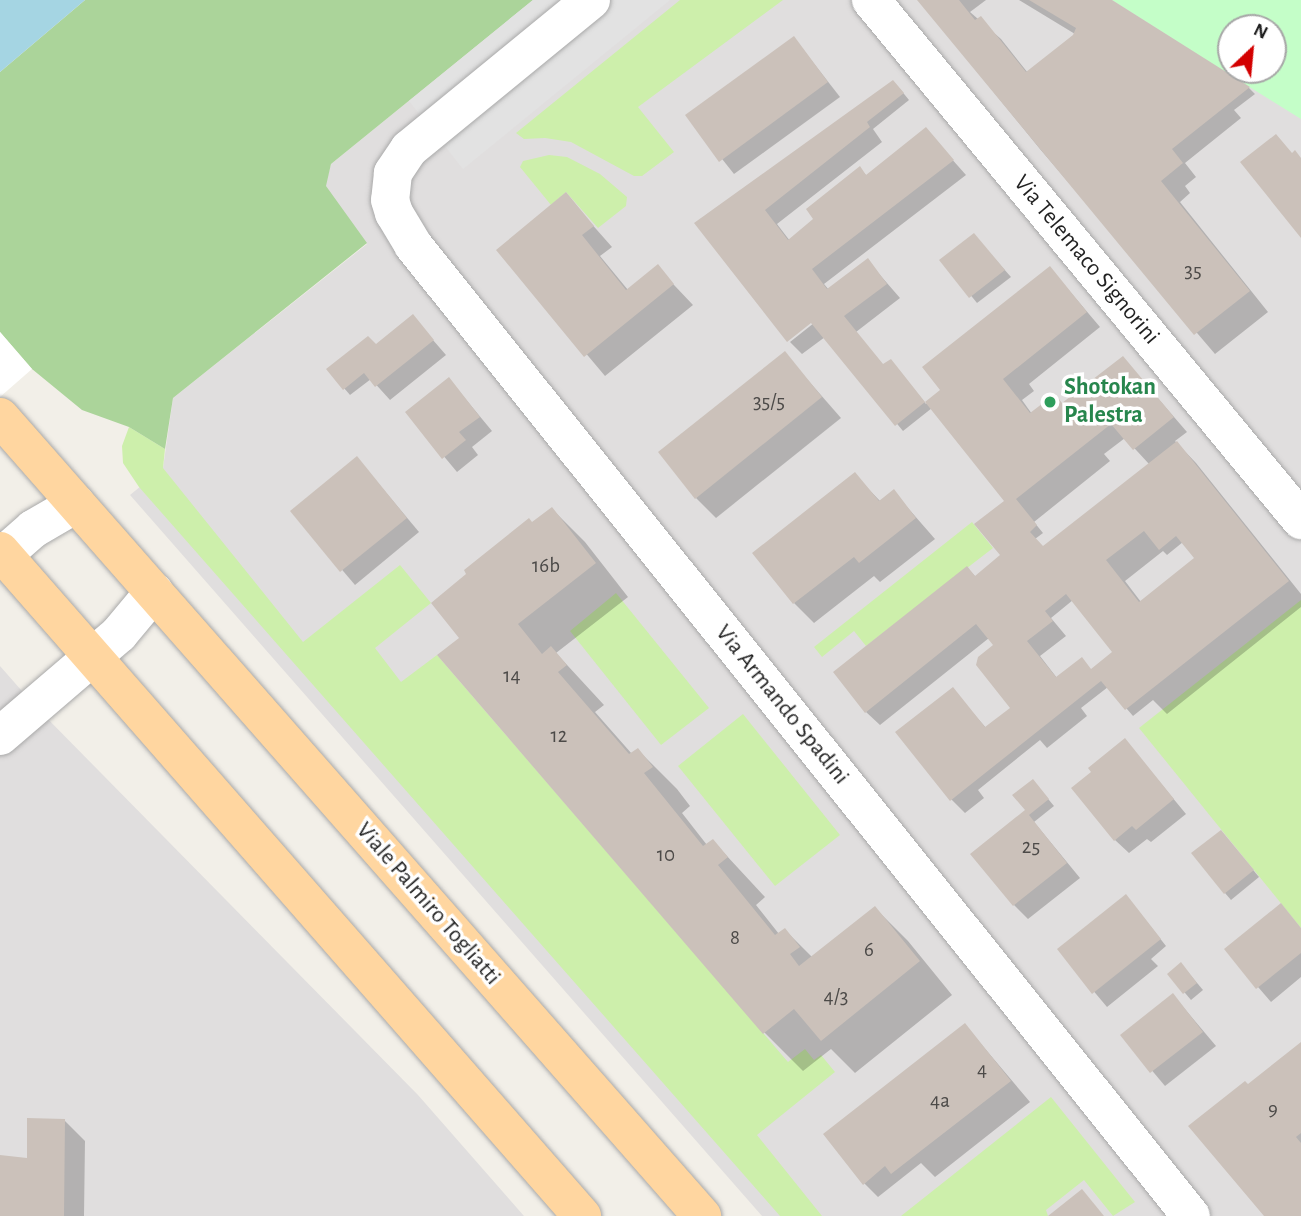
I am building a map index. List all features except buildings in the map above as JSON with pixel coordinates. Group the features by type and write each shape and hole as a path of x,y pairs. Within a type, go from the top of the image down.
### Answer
{"main road":[{"name":"Viale Palmiro Togliatti","path":"0,417 702,1216"},
{"path":"1,555 94,657 582,1216"}],"street":[{"name":"Via Armando Spadini","path":"591,0 409,149 393,173 390,186 394,213 413,245 1191,1216"},
{"name":"Via Telemaco Signorini","path":"871,0 1301,520"},
{"path":"1,555 33,529 76,504"},
{"path":"0,736 94,657 136,615 154,592"}],"shaded area":[{"path":"533,0 1301,0 1301,1216 762,1216 130,495 163,468 173,398 367,244 325,186 331,164"},
{"path":"533,0 670,0 463,169 409,101"},
{"path":"0,666 36,707 418,1095 524,1216 0,1216"}],"green space":[{"path":"85,0 533,0 331,164 326,186 367,243 173,398 165,449 129,427 82,410 32,369 0,332 0,72"},
{"path":"680,0 783,0 638,107 674,152 642,176 634,176 571,142 545,138 524,139 516,133"},
{"path":"1112,0 1301,0 1301,119 1245,84 1287,84 1287,14 1217,14 1217,67"},
{"path":"549,155 567,157 600,174 627,197 626,206 598,228 566,192 551,205 520,167 523,161"},
{"path":"129,427 165,449 163,468 303,642 400,565 431,603 375,648 401,682 437,655 788,1062 805,1049 814,1060 821,1055 835,1072 757,1135 822,1216 780,1216 139,487 123,463 122,446"},
{"path":"972,522 993,548 866,646 854,631 822,657 814,647"},
{"path":"616,593 709,708 661,745 570,631"},
{"path":"1301,600 1301,928 1139,728"},
{"path":"743,714 840,835 775,886 678,766"},
{"path":"1051,1097 1135,1202 1113,1216 1084,1180 1046,1210 1048,1216 901,1216"}],"water":[{"path":"0,0 85,0 0,72"}],"pier":[{"path":"0,332 32,369 0,397"}],"place":[{"name":"Shotokan Palestra","path":"1050,402"}]}
